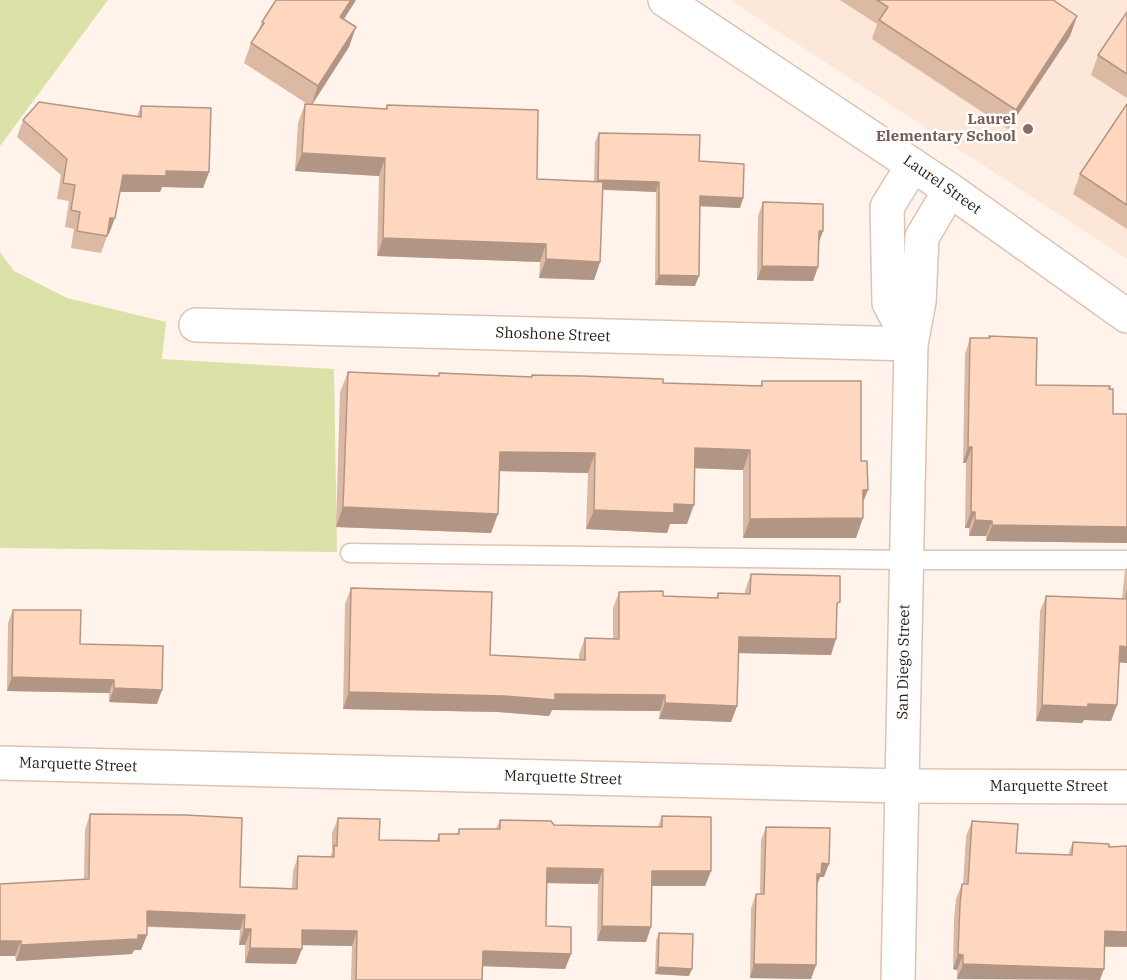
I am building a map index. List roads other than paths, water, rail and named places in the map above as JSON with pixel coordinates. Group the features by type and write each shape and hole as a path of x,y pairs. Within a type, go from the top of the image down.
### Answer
{"street":[{"name":"Laurel Street","path":"665,0 950,190 1127,316"},
{"name":"San Diego Street","path":"910,344 889,303 887,207 913,165"},
{"name":"San Diego Street","path":"898,980 910,344 919,302 922,237 950,190"},
{"name":"Shoshone Street","path":"196,325 910,344"},
{"name":"Marquette Street","path":"0,763 900,786 1127,787"}],"lane":[{"path":"350,553 906,560 1127,560"}],"place":[{"name":"Laurel Elementary School","path":"1028,129"}]}
